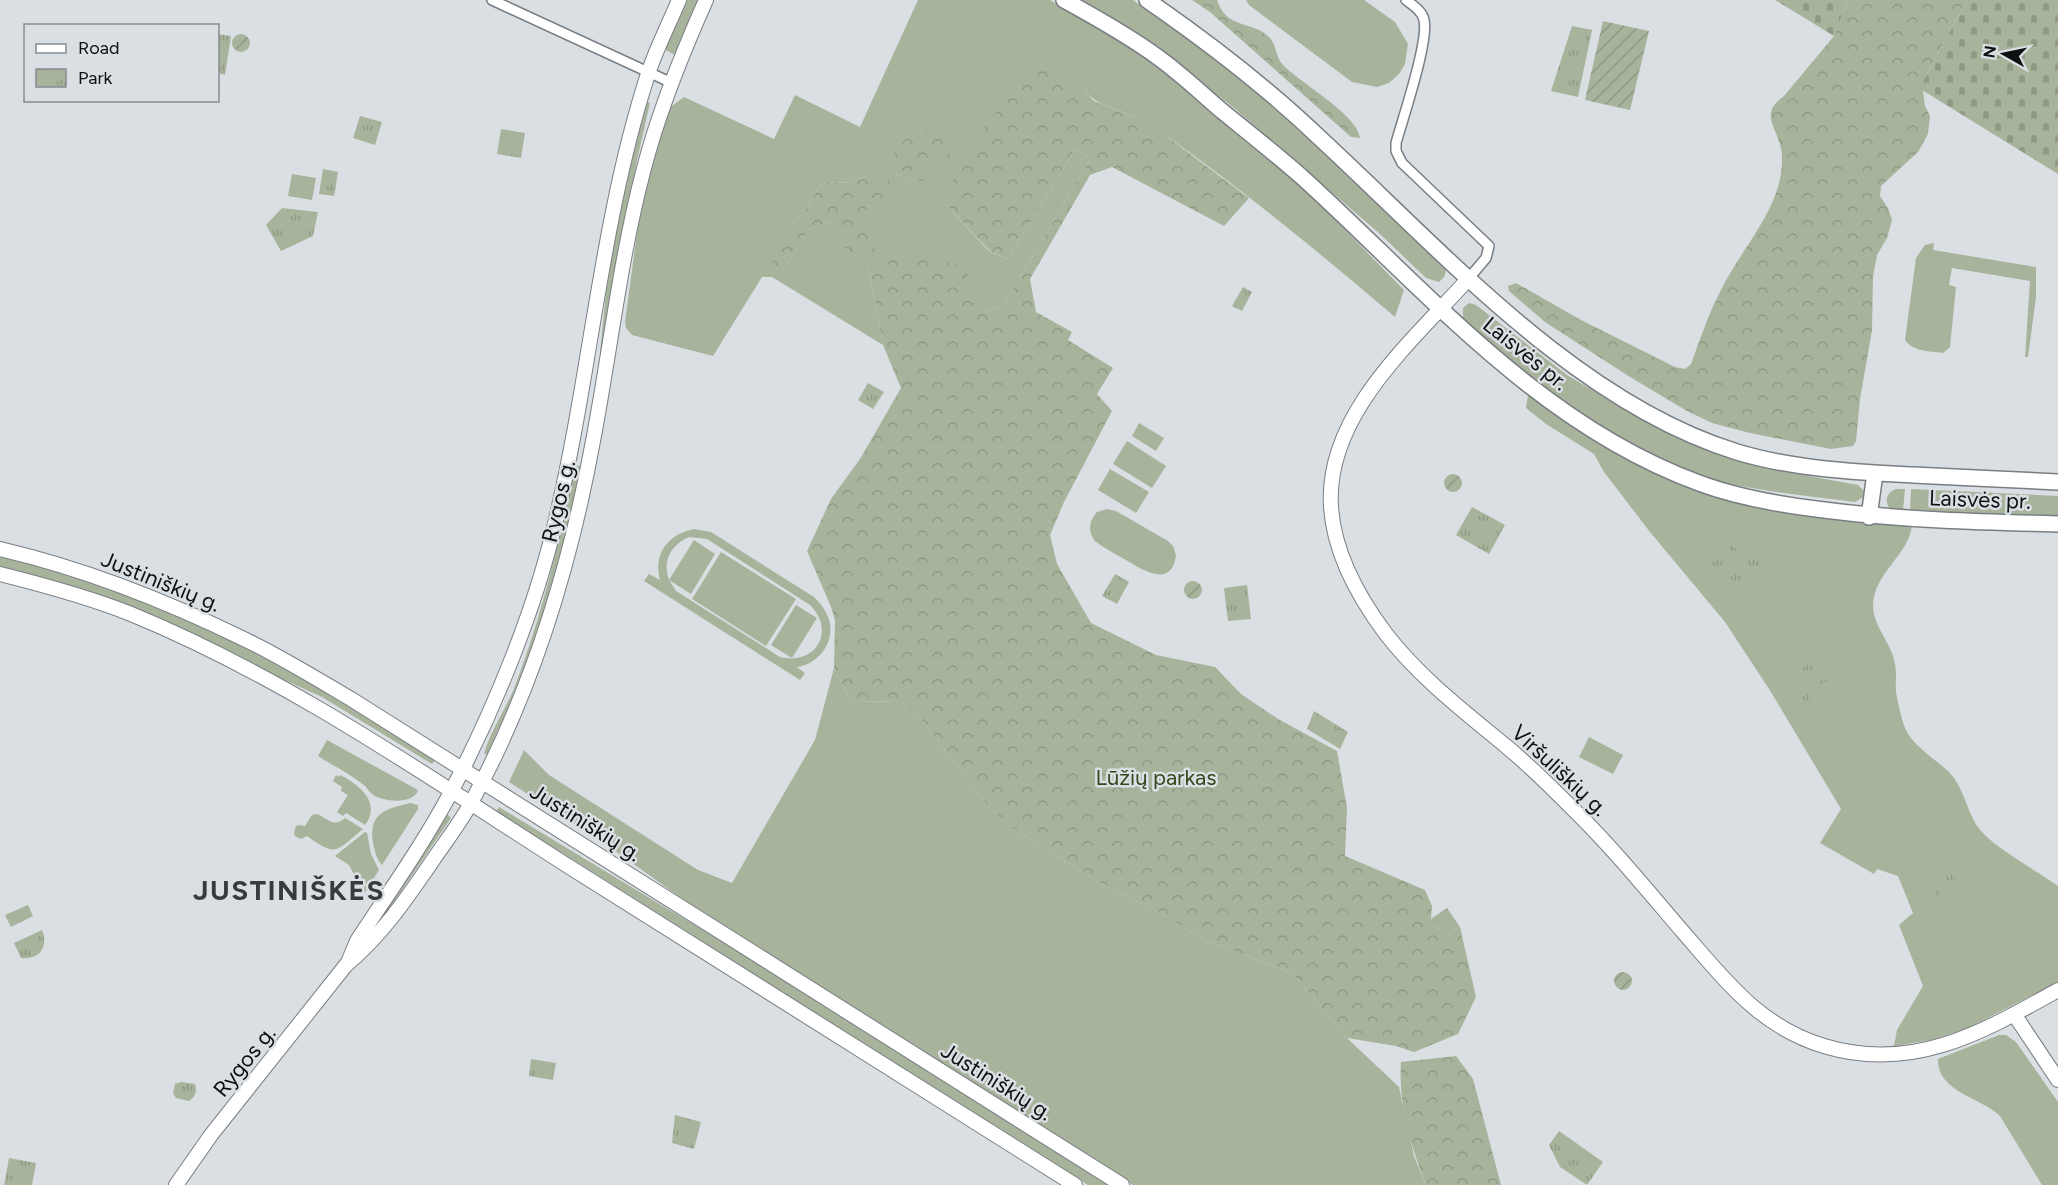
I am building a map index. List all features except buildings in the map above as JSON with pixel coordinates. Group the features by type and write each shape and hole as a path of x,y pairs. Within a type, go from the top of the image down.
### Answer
{"main road":[{"name":"Rygos g.","path":"346,965 357,941 452,791 508,666 544,565 569,460 622,169 648,72 679,0"},
{"name":"Rygos g.","path":"176,1185 211,1135 346,965 384,928 471,804 531,672 562,576 593,443 627,244 642,174 657,123 706,0"},
{"name":"Laisvės pr.","path":"1064,0 1110,26 1160,59 1302,177 1441,310 1503,365 1563,411 1663,468 1700,484 1740,496 1795,507 1869,517 2058,524"},
{"name":"Laisvės pr.","path":"1147,0 1214,49 1321,138 1469,278 1539,339 1586,375 1655,417 1708,442 1738,452 1798,464 1875,473 2058,482"},
{"name":"Viršuliškių g.","path":"1469,278 1397,356 1366,396 1347,428 1335,465 1331,506 1336,538 1357,588 1386,633 1434,686 1511,751 1593,828 1729,985 1772,1023 1799,1037 1827,1047 1868,1055 1902,1055 1926,1051 1967,1037 2058,990"},
{"path":"1869,517 1875,473"},
{"name":"Justiniškių g.","path":"0,549 81,572 136,591 248,641 351,699 1122,1185"},
{"name":"Justiniškių g.","path":"0,574 71,593 130,614 202,646 339,721 1075,1185"},
{"path":"2014,1014 2058,1080"}],"street":[{"path":"492,0 672,83"},
{"path":"1406,0 1421,12 1424,20 1425,40 1396,143 1396,151 1402,163 1489,246 1486,258 1469,278"}],"green space":[{"path":"687,0 698,0 675,55 664,49"},
{"path":"918,0 1050,0 1102,29 1146,58 1209,106 1307,191 1404,290 1395,317 1283,224 1197,158 1150,126 1101,103 1084,91 945,204 990,252 1008,259 1075,150 1091,158 1003,306 982,312 868,267 883,345 772,277 762,277 713,356 632,335 626,328 625,322 639,218 649,173 669,108 684,97 774,139 795,95 860,127","holes":["947,161 925,166 919,182 893,173","869,175 870,205 859,217 877,239 831,221 809,229 783,270 791,225 803,214 820,185 830,182 851,183"]},
{"path":"1080,0 1133,0 1242,79 1296,126 1443,265 1446,271 1444,277 1439,282 1426,278 1380,234 1234,108 1175,61"},
{"path":"1192,0 1217,0 1227,16 1262,31 1273,43 1283,65 1339,109 1357,129 1360,138 1351,137 1210,12"},
{"path":"1246,0 1364,0 1395,22 1408,44 1405,64 1399,74 1389,83 1377,87 1352,82 1249,5"},
{"path":"1775,0 1848,0 1834,36"},
{"path":"1848,0 1967,0 1922,83 1925,106 1930,116 1928,134 1918,152 1881,186 1880,196 1892,220 1887,238 1877,255 1873,277 1872,330 1860,399 1856,441 1853,446 1831,449 1712,423 1687,411 1545,322 1509,291 1508,286 1516,283 1581,320 1675,367 1685,369 1691,364 1727,278 1762,222 1776,194 1781,175 1782,156 1771,120 1773,108 1834,36"},
{"path":"1967,0 2058,0 2058,174 1922,90 1922,83"},
{"path":"1603,21 1649,31 1630,110 1585,100"},
{"path":"1572,26 1592,30 1578,97 1551,91"},
{"path":"219,34 231,36 225,75 219,73"},
{"path":"241,34 247,37 250,43 247,49 241,52 235,49 232,43 235,37"},
{"name":"Lūžių parkas","path":"1045,68 1084,91 1094,101 1153,126 1249,198 1224,226 1112,167 1090,175 1030,279 1036,312 1072,332 1068,340 1113,368 1097,394 1112,411 1064,502 1050,535 1057,564 1091,623 1156,655 1215,667 1241,694 1278,719 1337,751 1347,808 1345,856 1425,890 1432,906 1431,919 1444,937 1460,927 1476,997 1458,1034 1414,1052 1396,1046 1347,1038 1292,973 1206,941 1164,915 1102,884 1012,828 986,804 914,710 902,702 850,701 834,668 835,620 807,551 831,499 860,459 901,388 883,345 868,267 901,255 964,265 982,312 1003,306 1091,158 1075,150 1008,259 991,252 945,204 955,175 998,110 1026,77 1036,69"},
{"path":"645,101 650,103 637,160 602,354 600,353 606,293 618,220"},
{"path":"360,116 382,122 375,145 353,138"},
{"path":"501,129 525,133 521,158 497,154"},
{"path":"937,129 948,139 952,149 947,161 925,166 923,171 925,179 919,182 893,173 889,166 895,152 913,130"},
{"path":"323,169 338,172 334,196 319,194"},
{"path":"292,174 316,178 312,200 288,196"},
{"path":"869,175 877,175 890,181 885,202 870,205 860,217 877,239 874,252 859,257 840,245 831,221 809,229 783,270 772,270 773,256 791,225 803,214 820,185 830,182 851,183"},
{"path":"282,208 318,212 313,236 281,251 266,225"},
{"path":"1934,243 1933,250 2036,267 2036,297 2028,357 2025,357 2030,281 1952,268 1949,285 1956,287 1950,347 1943,353 1917,349 1908,344 1905,340 1916,258 1925,245"},
{"path":"1243,287 1252,292 1242,311 1232,306"},
{"path":"1469,303 1476,305 1567,375 1638,417 1694,444 1764,468 1858,485 1864,491 1863,497 1855,502 1756,489 1698,475 1670,464 1595,422 1527,374 1463,319 1463,308"},
{"path":"868,383 884,392 873,409 858,400"},
{"path":"1528,395 1640,464 1713,496 1786,513 1912,525 1906,544 1877,587 1873,606 1876,621 1895,662 1896,692 1904,724 1913,741 1950,773 1962,792 1977,826 1984,834 2003,850 2058,886 2058,982 1968,1028 1931,1040 1894,1046 1897,1030 1923,986 1899,925 1913,913 1898,876 1877,869 1874,874 1820,843 1841,809 1771,692 1725,622 1650,532 1604,472 1594,454 1546,424 1526,408"},
{"path":"1139,423 1164,438 1156,451 1132,436"},
{"path":"1127,441 1166,466 1152,488 1113,464"},
{"path":"575,465 581,466 564,540 543,613 503,719 487,754 484,754 513,691 541,608"},
{"path":"1110,469 1149,492 1136,513 1098,490"},
{"path":"1449,474 1457,474 1462,479 1460,490 1449,492 1444,487 1444,479"},
{"path":"1896,489 1905,489 1903,511 1894,511 1888,506 1888,496"},
{"path":"1911,489 2058,496 2058,518 1910,511"},
{"path":"1472,507 1505,525 1489,554 1456,535"},
{"path":"1107,509 1116,511 1173,546 1176,555 1169,572 1155,574 1139,568 1095,541 1090,531 1092,519 1097,512"},
{"path":"694,529 711,532 814,597 820,604 827,614 830,625 828,642 813,661 797,667 805,673 800,680 644,581 649,574 660,580 658,571 661,554 670,540","holes":["689,537 707,539 810,605 818,615 821,625 818,644 804,656 780,657 676,591 667,573 670,554 677,544"]},
{"path":"694,540 715,554 691,594 669,580"},
{"path":"1725,542 1764,565 1749,590 1710,567"},
{"path":"721,552 796,599 766,646 692,599"},
{"path":"0,555 73,575 159,606 228,639 314,685 435,760 432,764 322,697 99,596 65,584 0,568"},
{"path":"1115,574 1129,582 1117,604 1102,596"},
{"path":"1189,581 1197,581 1202,586 1200,597 1189,599 1184,594 1184,586"},
{"path":"1247,585 1251,619 1228,621 1224,588"},
{"path":"796,605 817,618 792,658 771,645"},
{"path":"1822,655 1835,676 1813,689 1800,669"},
{"path":"834,668 850,701 902,702 914,710 986,804 1012,828 1102,884 1164,915 1206,941 1292,973 1347,1038 1399,1087 1414,1156 1426,1185 1133,1185 691,905 607,845 509,782 524,750 549,775 698,870 732,883 815,740"},
{"path":"1807,690 1816,712 1801,721 1790,698"},
{"path":"1314,711 1348,732 1340,749 1307,729"},
{"path":"1589,737 1623,755 1613,774 1579,757"},
{"path":"327,740 418,790 411,798 404,800 377,797 355,778 318,756"},
{"path":"336,775 354,784 366,795 371,809 370,817 365,825 346,813 343,816 337,812 348,795 341,791 342,787 333,781"},
{"path":"410,803 418,805 418,809 382,865 377,858 373,843 373,825 386,810"},
{"path":"499,807 754,961 1109,1185 1088,1185 496,811"},
{"path":"317,814 331,822 345,818 363,829 336,849 325,847 307,836 301,839 295,836 296,826 305,826 312,815"},
{"path":"447,814 451,818 363,947 356,951"},
{"path":"365,832 371,854 379,870 364,894 349,865 335,856"},
{"path":"1952,868 1959,892 1938,899 1931,875"},
{"path":"28,905 33,916 11,927 5,915"},
{"path":"1447,908 1460,927 1444,937 1431,919"},
{"path":"42,930 44,942 41,952 33,957 21,958 14,943"},
{"path":"1619,972 1627,972 1632,977 1630,988 1619,990 1614,985 1614,977"},
{"path":"1999,1035 2006,1035 2016,1042 2058,1102 2058,1185 2042,1185 2000,1116 1992,1109 1952,1087 1944,1079 1940,1070 1938,1059"},
{"path":"1456,1056 1473,1079 1501,1185 1426,1185 1420,1170 1404,1109 1401,1062"},
{"path":"531,1059 556,1063 553,1080 529,1076"},
{"path":"181,1082 195,1084 195,1094 189,1101 176,1098 173,1093 175,1084"},
{"path":"675,1115 701,1122 694,1149 672,1143"},
{"path":"1559,1131 1603,1162 1587,1185 1560,1167 1549,1145"},
{"path":"9,1158 36,1163 32,1185 4,1185"}],"district":[{"name":"JUSTINIŠKĖS","path":"289,890"}]}
